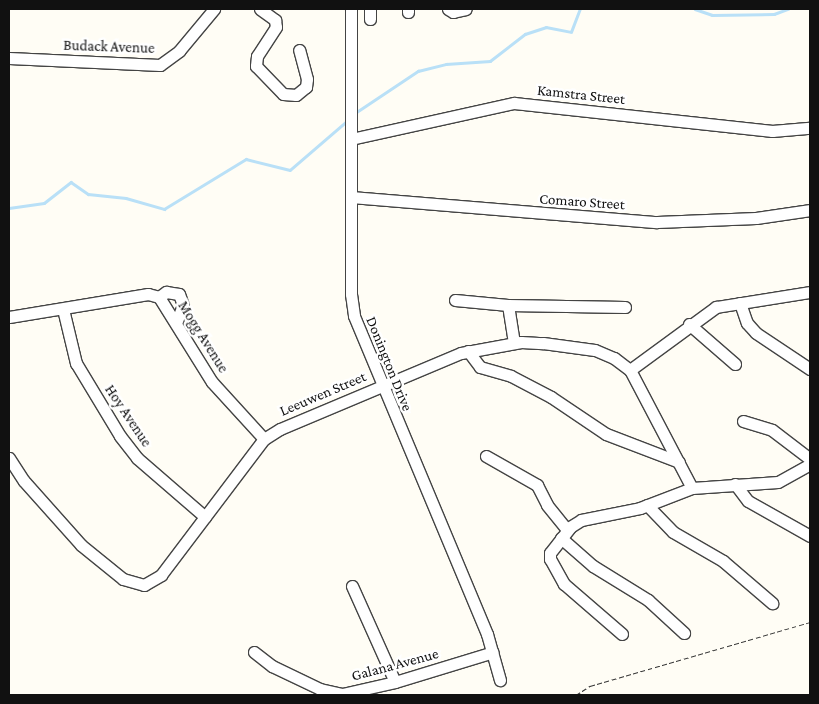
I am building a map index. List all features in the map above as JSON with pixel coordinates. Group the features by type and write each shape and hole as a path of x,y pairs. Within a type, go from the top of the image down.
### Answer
{"street":[{"name":"Budack Avenue","path":"9,58 160,65 179,51 214,9"},
{"path":"260,9 275,20 276,27 257,56 256,66 282,94 296,95 306,87 307,79 299,50"},
{"name":"Donington Drive","path":"351,9 350,197 352,309 382,386 493,652 500,680"},
{"path":"448,9 453,12 466,9"},
{"name":"Kamstra Street","path":"351,135 514,103 772,131 810,128"},
{"name":"Comaro Street","path":"350,197 657,222 756,218 810,210"},
{"path":"159,297 166,292 179,294 183,305 176,323"},
{"path":"630,370 688,324 722,305 810,292"},
{"name":"Mogg Avenue","path":"9,317 148,294 159,297 212,382 264,439"},
{"path":"455,300 508,305 625,307"},
{"path":"740,303 747,323 756,333 810,369"},
{"path":"508,305 514,343"},
{"name":"Hoy Avenue","path":"63,309 76,363 124,442 137,458 205,517"},
{"path":"688,324 735,364"},
{"name":"Leeuwen Street","path":"9,458 61,523 106,566 136,585 154,582 264,439 291,424 468,351 514,343 564,344 595,350 614,358 630,370 692,488"},
{"path":"468,351 480,367 511,376 550,397 601,431 679,462"},
{"path":"743,421 772,430 810,459"},
{"path":"486,456 536,483 564,534 593,566 648,600 684,633"},
{"path":"622,634 564,584 549,556 564,534 581,520 647,505 692,488 782,481 810,464"},
{"path":"735,484 748,501 810,536"},
{"path":"647,505 673,532 723,561 772,603"},
{"path":"352,586 395,682"},
{"name":"Galana Avenue","path":"254,652 272,666 335,694 357,692 395,682 493,652"}],"path":[{"path":"576,695 590,686 810,622"}],"waterway":[{"path":"355,113 418,71 446,64 490,61 525,34 546,27 571,32 580,9"},
{"path":"695,9 712,15 774,14 788,9"},
{"path":"9,208 44,203 71,182 88,194 126,198 164,209 246,159 290,170 348,120"}]}
